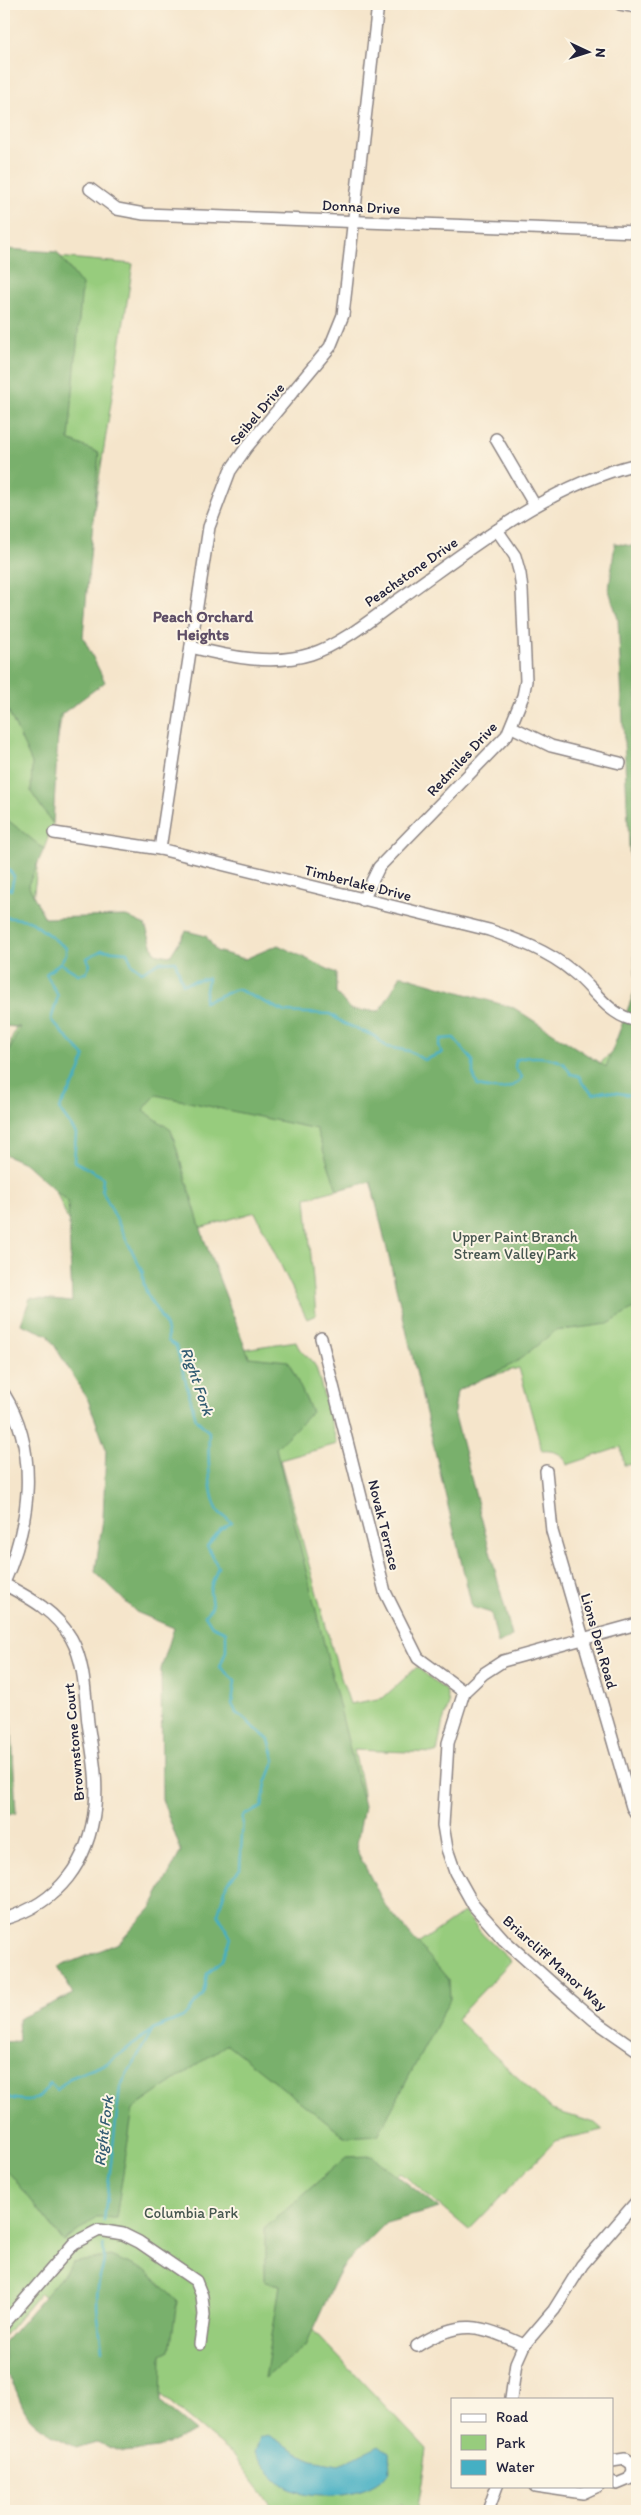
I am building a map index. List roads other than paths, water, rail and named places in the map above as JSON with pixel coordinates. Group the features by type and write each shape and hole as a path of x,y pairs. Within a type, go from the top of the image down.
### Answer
{"street":[{"name":"Seibel Drive","path":"160,849 209,527 222,487 246,448 330,347 343,315 378,4"},
{"path":"620,4 637,7"},
{"name":"Donna Drive","path":"90,189 116,210 144,214 637,232"},
{"path":"496,439 534,504"},
{"name":"Peachstone Drive","path":"191,647 214,653 271,660 312,654 329,646 370,620 534,504 578,483 637,464"},
{"name":"Redmiles Drive","path":"363,900 379,867 512,728 523,696 526,680 522,590 515,556 496,530"},
{"path":"512,728 551,746 620,763"},
{"name":"Timberlake Drive","path":"54,833 160,849 489,930 538,948 572,970 618,1015 630,1019"},
{"name":"Novak Terrace","path":"321,1338 385,1592 418,1658 464,1692"},
{"path":"4,1394 20,1429 26,1454 28,1486 24,1522 17,1553 4,1583"},
{"name":"Lions Den Road","path":"546,1471 552,1531 632,1807 637,1816"},
{"name":"Brownstone Court","path":"4,1583 48,1610 71,1638 82,1667 95,1779 95,1806 88,1846 70,1877 53,1895 18,1915 4,1919"},
{"name":"Briarcliff Manor Way","path":"637,1624 503,1661 483,1674 464,1692 448,1743 443,1825 447,1849 455,1872 474,1906 504,1940 594,2020 637,2050"},
{"path":"511,2398 516,2363 524,2345 554,2310 582,2265 637,2201"},
{"path":"4,2324 74,2244 99,2230 123,2234 139,2242 196,2281 202,2296 204,2315 200,2344"},
{"path":"417,2346 435,2334 479,2326 524,2345"},
{"path":"614,2461 626,2459 632,2464 633,2471 629,2480 614,2483"},
{"path":"488,2511 496,2488"},
{"path":"551,2488 583,2492 593,2488"}],"water":[{"path":"268,2435 311,2460 339,2465 379,2445 389,2453 390,2473 374,2485 362,2490 331,2495 299,2492 286,2487 276,2479 261,2463 255,2453 260,2437"}],"waterway":[{"name":"Right Fork","path":"4,864 14,876 11,890 4,885"},
{"name":"Right Fork","path":"4,917 29,920 66,948 66,954 60,963 46,974 58,996 51,1020 85,1057 76,1080 59,1109 76,1133 74,1161 103,1177 102,1190 143,1273 146,1292 164,1323 168,1341 176,1346 196,1419 209,1432 209,1462 215,1505 219,1512 232,1522 220,1530 207,1546 218,1567 210,1590 212,1607 205,1615 212,1626 226,1632 226,1651 220,1667 235,1681 232,1704 236,1712 269,1740 275,1760 266,1783 262,1807 243,1816 240,1869 227,1883 218,1914 231,1938 222,1960 207,1974 203,1995 183,2017 153,2029 120,2087 104,2221"},
{"path":"60,963 78,974 86,973 90,965 87,958 102,950 127,952 132,964 142,972 159,962 175,961 183,984 208,978 204,1002 237,989 285,1012 330,1014 343,1023 374,1036 387,1047 409,1051 424,1060 442,1053 439,1046 441,1039 454,1038 473,1061 473,1074 478,1086 490,1089 502,1089 513,1086 522,1077 515,1068 516,1060 527,1057 540,1057 553,1059 564,1064 571,1074 579,1076 583,1084 594,1094 605,1091 637,1096"},
{"path":"4,2087 9,2098 33,2100 41,2095 50,2083 56,2090 70,2078 108,2063 152,2030"},
{"path":"102,2350 97,2303 98,2287 104,2262 103,2245"}],"district":[{"name":"Peach Orchard Heights","path":"203,625"}],"park label":[{"name":"Upper Paint Branch Stream Valley Park","path":"515,1246"},
{"name":"Columbia Park","path":"191,2213"}]}
